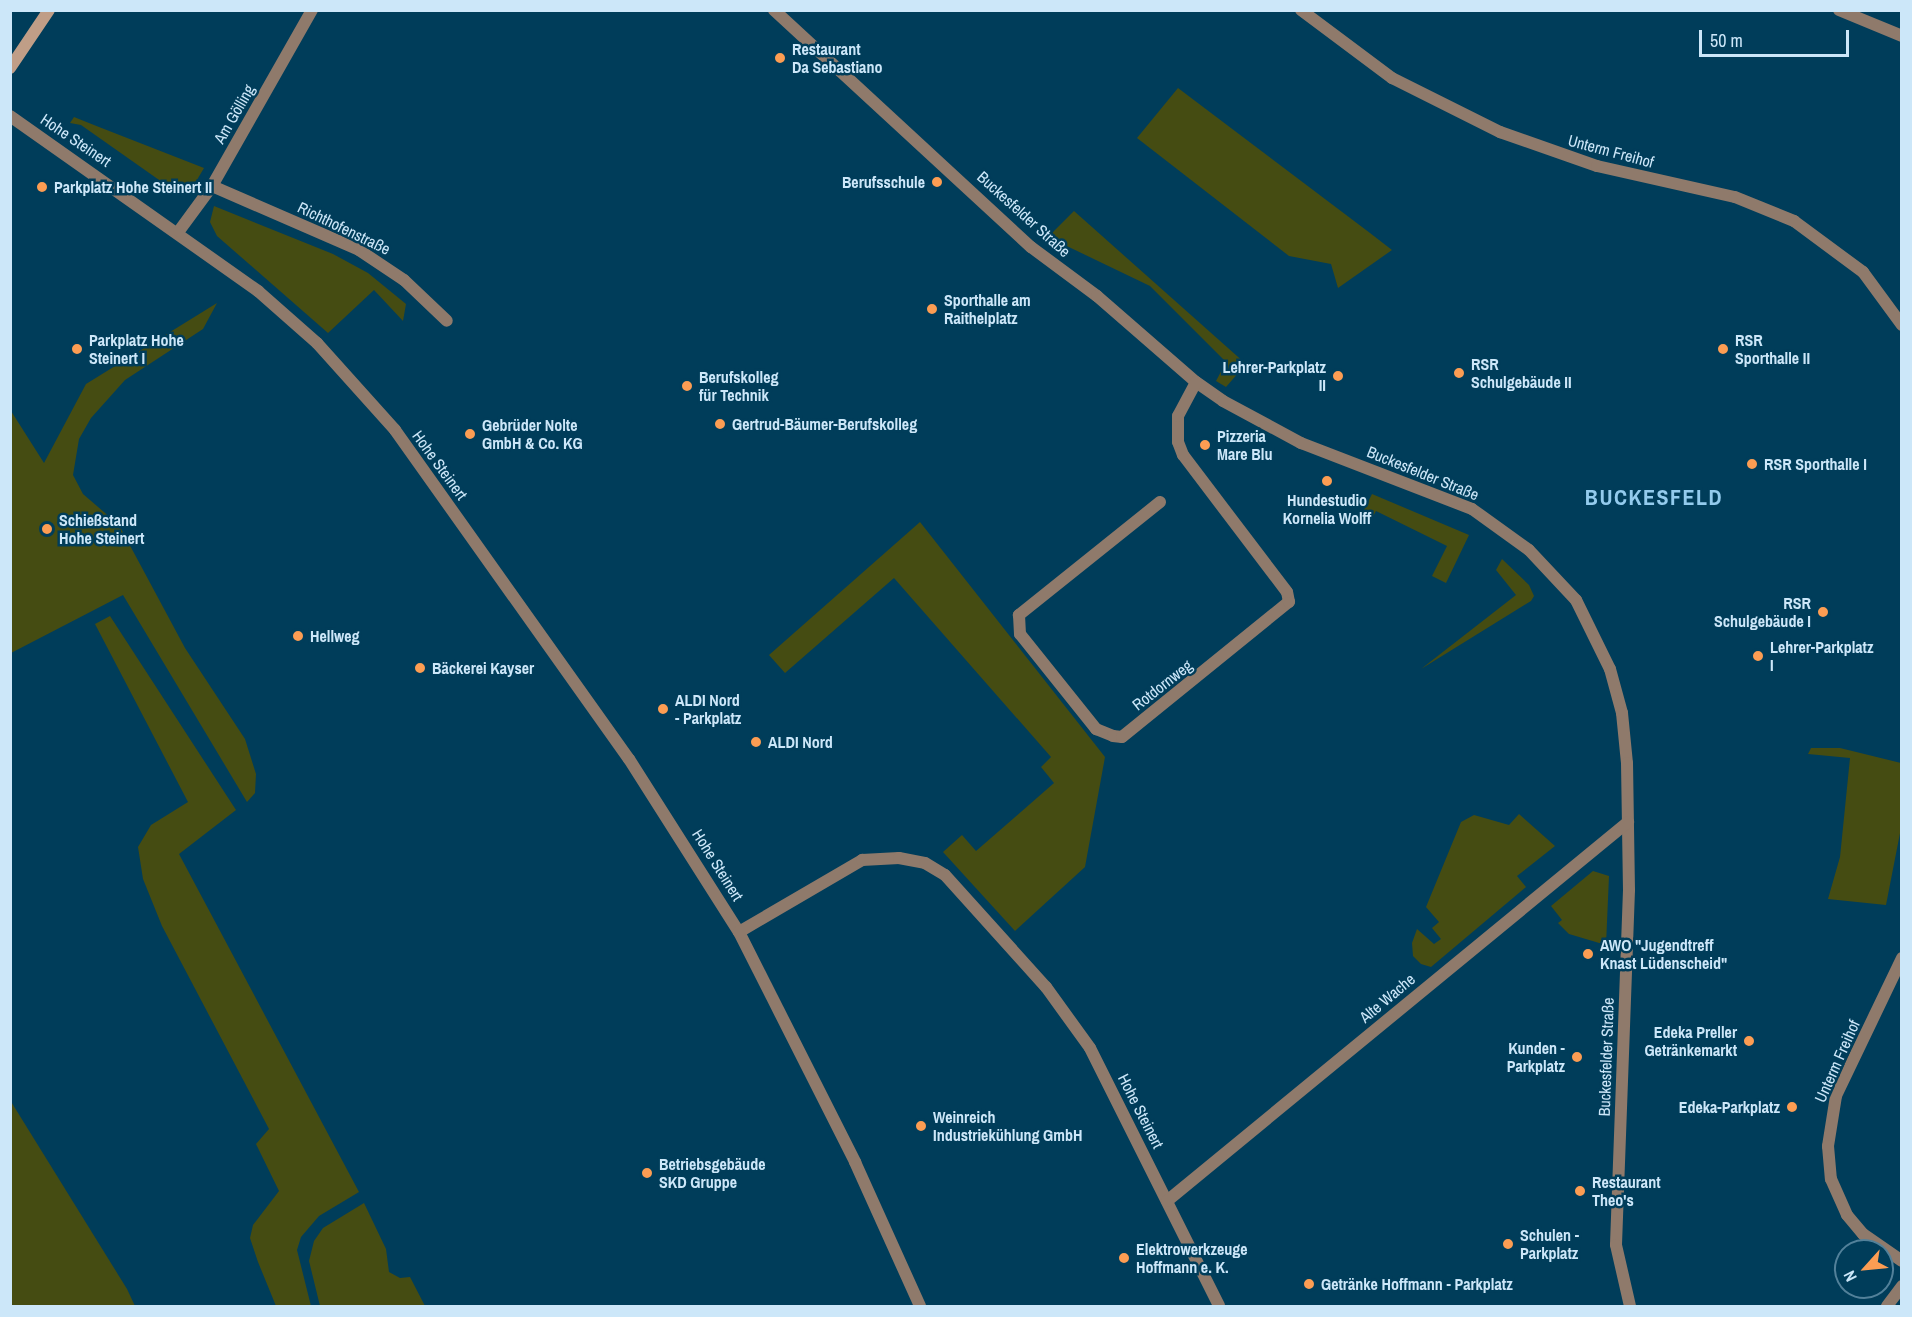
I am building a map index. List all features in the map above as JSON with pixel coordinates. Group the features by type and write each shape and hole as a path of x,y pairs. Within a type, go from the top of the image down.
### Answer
{"main road":[{"path":"10,68 49,10"}],"street":[{"name":"Am Gölling","path":"178,231 212,186 312,10"},
{"name":"Buckesfelder Straße","path":"774,10 1031,247 1097,296 1196,382 1223,401 1300,443 1472,509 1548,567 1587,616 1610,669 1622,713 1628,822 1616,1245 1630,1306"},
{"name":"Unterm Freihof","path":"1301,10 1392,78 1500,132 1597,166 1735,197 1794,221 1863,272 1902,325"},
{"path":"1839,10 1902,36"},
{"name":"Hohe Steinert","path":"10,116 248,282 317,343 395,430 629,759 739,932 855,1162 920,1306"},
{"name":"Richthofenstraße","path":"212,186 359,250 405,280 447,321"},
{"name":"Rotdornweg","path":"1160,502 1019,615 1020,633 1096,729 1113,736 1122,737 1289,602 1287,592 1183,455 1178,442 1178,416 1196,382"},
{"name":"Alte Wache","path":"1167,1201 1628,822"},
{"name":"Hohe Steinert","path":"739,932 862,860 899,858 937,869 1009,943 1064,1010 1105,1076 1219,1306"},
{"name":"Unterm Freihof","path":"1902,958 1836,1096 1828,1146 1831,1179 1847,1215 1863,1234 1902,1261"},
{"path":"1887,1306 1902,1286"}],"green space":[{"path":"1178,88 1392,250 1338,288 1331,264 1289,256 1137,138"},
{"path":"74,117 204,168 191,190 179,194 81,125 70,123"},
{"path":"214,206 333,254 368,273 406,304 403,321 374,290 328,333 217,236 210,222"},
{"path":"1074,211 1246,364 1226,387 1216,381 1226,362 1150,286 1048,237"},
{"path":"217,303 203,329 125,380 91,418 79,439 73,475 83,494 119,525 185,648 245,739 256,774 255,793 247,802 123,595 11,653 11,411 44,463 86,384"},
{"path":"1372,494 1469,535 1446,583 1432,576 1447,546 1376,511 1369,524 1363,521 1362,514"},
{"path":"920,522 1105,757 1085,867 1015,931 943,852 962,835 976,851 1054,783 1041,767 1051,757 894,578 785,673 769,655"},
{"path":"1502,559 1529,585 1534,596 1531,601 1421,669 1516,595 1496,570"},
{"path":"110,616 236,810 179,854 359,1192 319,1216 301,1237 297,1250 311,1306 276,1306 258,1262 250,1238 253,1225 279,1191 256,1144 269,1129 162,926 143,879 138,847 151,825 188,802 95,624"},
{"path":"1811,748 1840,748 1901,763 1901,828 1886,905 1828,899 1840,857 1850,758 1808,754"},
{"path":"1519,814 1555,846 1517,876 1526,887 1431,967 1421,964 1413,956 1412,943 1417,929 1434,944 1441,939 1432,928 1439,922 1426,907 1461,822 1474,815 1509,825"},
{"path":"1593,871 1609,876 1606,945 1569,934 1558,923 1562,920 1551,906"},
{"path":"10,1100 127,1289 135,1306 11,1306"},
{"path":"364,1203 386,1249 389,1272 400,1278 410,1277 425,1306 320,1306 309,1261 314,1241 323,1228"}],"place":[{"name":"Restaurant Da Sebastiano","path":"780,58"},
{"name":"Berufsschule","path":"937,182"},
{"name":"Parkplatz Hohe Steinert II","path":"42,187"},
{"name":"Sporthalle am Raithelplatz","path":"932,309"},
{"name":"Parkplatz Hohe Steinert I","path":"77,349"},
{"name":"RSR Sporthalle II","path":"1723,349"},
{"name":"RSR Schulgebäude II","path":"1459,373"},
{"name":"Lehrer-Parkplatz II","path":"1338,376"},
{"name":"Berufskolleg für Technik","path":"687,386"},
{"name":"Gertrud-Bäumer-Berufskolleg","path":"720,424"},
{"name":"Gebrüder Nolte GmbH & Co. KG","path":"470,434"},
{"name":"Pizzeria Mare Blu","path":"1205,445"},
{"name":"RSR Sporthalle I","path":"1752,464"},
{"name":"Hundestudio Kornelia Wolff","path":"1327,481"},
{"name":"Schießstand Hohe Steinert","path":"47,529"},
{"name":"RSR Schulgebäude I","path":"1823,612"},
{"name":"Hellweg","path":"298,636"},
{"name":"Lehrer-Parkplatz I","path":"1758,656"},
{"name":"Bäckerei Kayser","path":"420,668"},
{"name":"ALDI Nord - Parkplatz","path":"663,709"},
{"name":"ALDI Nord","path":"756,742"},
{"name":"AWO \"Jugendtreff Knast Lüdenscheid\"","path":"1588,954"},
{"name":"Edeka Preller Getränkemarkt","path":"1749,1041"},
{"name":"Kunden - Parkplatz","path":"1577,1057"},
{"name":"Edeka-Parkplatz","path":"1792,1107"},
{"name":"Weinreich Industriekühlung GmbH","path":"921,1126"},
{"name":"Betriebsgebäude SKD Gruppe","path":"647,1173"},
{"name":"Restaurant Theo's","path":"1580,1191"},
{"name":"Schulen - Parkplatz","path":"1508,1244"},
{"name":"Elektrowerkzeuge Hoffmann e. K.","path":"1124,1258"},
{"name":"Getränke Hoffmann - Parkplatz","path":"1309,1284"}],"district":[{"name":"BUCKESFELD","path":"1654,498"}]}
